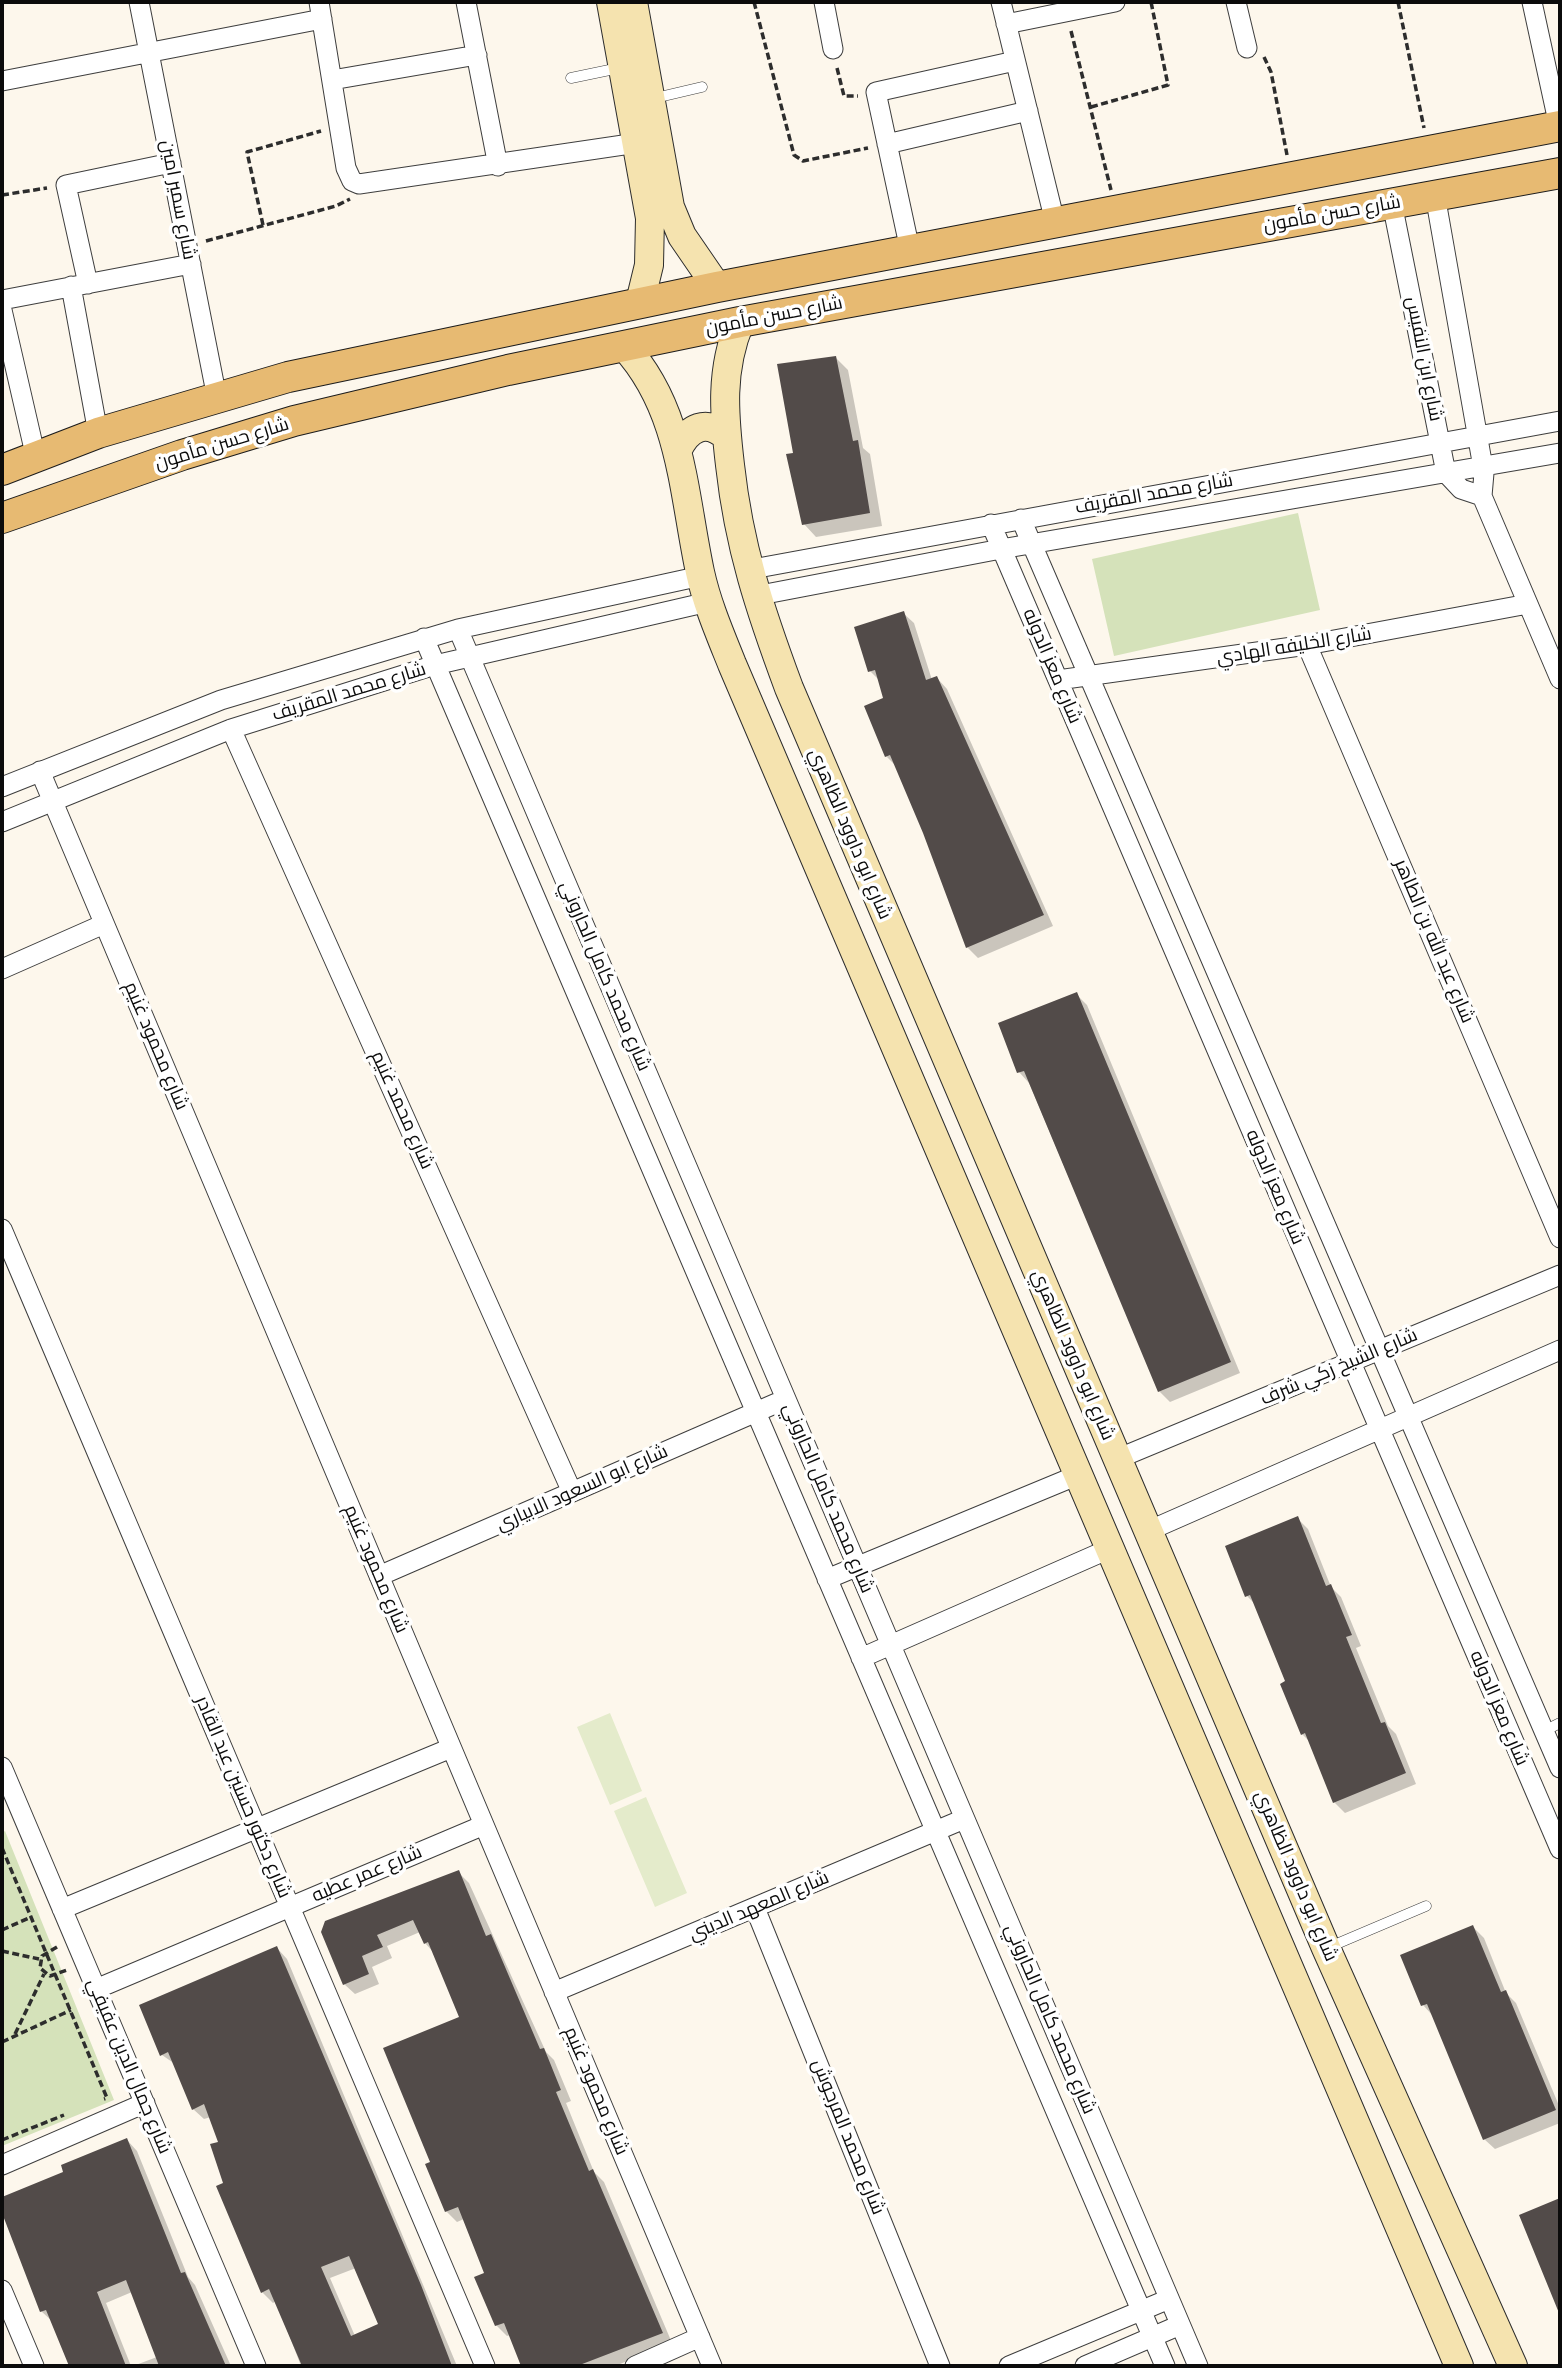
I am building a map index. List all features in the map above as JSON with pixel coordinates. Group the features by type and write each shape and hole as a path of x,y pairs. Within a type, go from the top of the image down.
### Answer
{"main road":[{"name":"شارع حسن مأمون","path":"2,470 98,433 288,377 640,302 1560,126"},
{"name":"شارع حسن مأمون","path":"2,519 182,455 295,421 624,346 740,322 1560,173"}],"street":[{"name":"شارع سمير امين","path":"139,2 217,398"},
{"path":"466,2 498,166"},
{"path":"611,2 637,143 663,227 692,254 717,287"},
{"path":"633,2 651,99 663,227 649,265 640,302"},
{"path":"825,2 833,49"},
{"path":"1001,2 1055,222"},
{"path":"1006,24 1115,2"},
{"path":"1236,2 1247,48"},
{"path":"1532,2 1560,126"},
{"path":"2,81 149,53 320,11 348,175 359,184 498,166 637,143"},
{"path":"332,80 477,55"},
{"path":"910,250 876,92 1016,61"},
{"path":"887,144 1028,111"},
{"path":"98,433 66,184 171,163"},
{"name":"شارع ابن النفيس","path":"1435,195 1483,465 1482,496 1560,679"},
{"name":"شارع ابن النفيس","path":"1392,202 1446,472"},
{"path":"2,300 80,285 189,255"},
{"path":"2,310 36,458"},
{"name":"شارع ابو داوود الظاهري","path":"740,322 724,379 726,436 734,504 747,570 789,688 1326,1948 1513,2366"},
{"path":"624,346 660,396 678,449 704,589 844,931 1374,2161 1459,2366"},
{"name":"شارع محمد المقريف","path":"747,570 1477,434 1560,421"},
{"path":"678,449 684,436 700,426 710,426 726,436"},
{"name":"شارع محمد المقريف","path":"755,596 1001,549 1560,453"},
{"path":"1446,472 1461,488 1482,496"},
{"name":"شارع معز الدوله","path":"1021,519 1409,1417 1552,1727 1560,1768"},
{"name":"شارع معز الدوله","path":"991,524 1560,1849"},
{"name":"شارع محمد المقريف","path":"2,787 221,700 424,638 458,629 704,589"},
{"name":"شارع محمد المقريف","path":"2,822 231,729 435,665 470,659 704,589"},
{"name":"شارع الخليفه الهادي","path":"1058,680 1307,645 1528,604"},
{"name":"شارع محمد كامل الحاروني","path":"458,629 1198,2366"},
{"name":"شارع محمد كامل الحاروني","path":"424,638 1165,2366"},
{"name":"شارع عبد الله بن الطاهر","path":"1307,645 1560,1238"},
{"name":"شارع محمد غنيم","path":"231,729 572,1492"},
{"name":"شارع محمود غنيم","path":"40,771 712,2366"},
{"path":"844,931 884,914"},
{"path":"2,968 104,924"},
{"name":"شارع دكتور حسنين عبد القادر","path":"2,1228 485,2366"},
{"name":"شارع الشيخ زكي شرف","path":"1117,1459 1560,1275"},
{"path":"1148,1531 1560,1350"},
{"name":"شارع ابو السعود الابياري","path":"379,1576 786,1399"},
{"path":"827,1579 1077,1475"},
{"path":"861,1658 1109,1549"},
{"path":"62,1909 452,1748"},
{"name":"شارع جمال الدين عفيفي","path":"2,1767 7,1791 62,1909 257,2366"},
{"name":"شارع المعهد الديني","path":"554,1992 964,1819"},
{"name":"شارع عمر عطيه","path":"96,1989 484,1825"},
{"name":"شارع محمد المرجوش","path":"755,1908 940,2366"},
{"path":"1353,2114 1374,2116 1385,2108 1391,2095"},
{"path":"2,2165 145,2103"},
{"path":"1374,2161 1386,2145 1399,2141 1412,2145"},
{"path":"2,2290 34,2366"},
{"path":"1009,2366 1169,2299"},
{"path":"1084,2366 1180,2325"},
{"path":"635,2366 700,2337"}],"lane":[{"path":"571,78 623,67"},
{"path":"651,99 702,87"},
{"path":"1326,1948 1426,1906"}],"path":[{"path":"754,2 794,155 803,161 887,144"},
{"path":"1090,107 1168,85 1151,2"},
{"path":"1398,2 1429,151"},
{"path":"1066,12 1116,211"},
{"path":"1247,48 1256,50 1268,63 1291,177"},
{"path":"833,49 844,96 849,98 876,92"},
{"path":"263,225 247,152 341,126"},
{"path":"2,195 66,184"},
{"path":"189,255 263,225 335,206 366,185"},
{"path":"2,1848 107,2098 95,2102"},
{"path":"2,1930 31,1917"},
{"path":"40,1959 74,1938"},
{"path":"2,1951 40,1959"},
{"path":"14,2036 44,1974 40,1959"},
{"path":"44,1974 56,1975 85,1962"},
{"path":"2,2042 71,2010"},
{"path":"2,2140 72,2112"}],"green space":[{"path":"1298,513 1320,610 1114,656 1092,559"},
{"path":"610,1713 642,1791 610,1805 577,1727"},
{"path":"646,1797 687,1893 655,1907 614,1811"},
{"path":"5,1831 114,2100 2,2146 2,1833"}],"building":[{"path":"836,356 853,441 858,440 870,513 802,525 786,454 793,453 777,364"},
{"path":"904,611 926,680 937,676 1044,915 966,948 923,833 890,755 885,757 864,706 883,698 875,670 868,672 854,627"},
{"path":"1077,992 1231,1362 1158,1392 1024,1071 1017,1073 998,1023"},
{"path":"1298,1516 1326,1586 1331,1584 1352,1635 1346,1637 1381,1723 1385,1722 1406,1773 1333,1803 1305,1733 1301,1735 1280,1684 1285,1681 1250,1595 1245,1597 1225,1546"},
{"path":"459,1870 486,1936 491,1934 540,2049 544,2048 561,2090 556,2092 589,2171 593,2169 663,2333 577,2366 521,2366 504,2323 495,2326 474,2277 484,2273 458,2207 445,2212 425,2164 430,2162 383,2048 459,2017 428,1942 424,1944 413,1920 377,1935 383,1947 362,1956 369,1974 343,1985 321,1932 325,1921"},
{"path":"1473,1925 1501,1992 1506,1990 1556,2110 1483,2140 1427,2004 1421,2006 1400,1955"},
{"path":"277,1946 421,2285 452,2366 302,2366 269,2289 261,2293 216,2186 223,2183 210,2144 218,2142 204,2104 192,2110 168,2052 160,2056 139,2005","holes":["349,2256 378,2324 351,2336 321,2267"]},
{"path":"127,2138 181,2273 185,2272 226,2366 159,2366 126,2280 97,2292 126,2366 69,2366 46,2310 40,2312 2,2213 2,2197 63,2172 61,2165"},
{"path":"1560,2198 1560,2313 1559,2313 1519,2215"}]}
